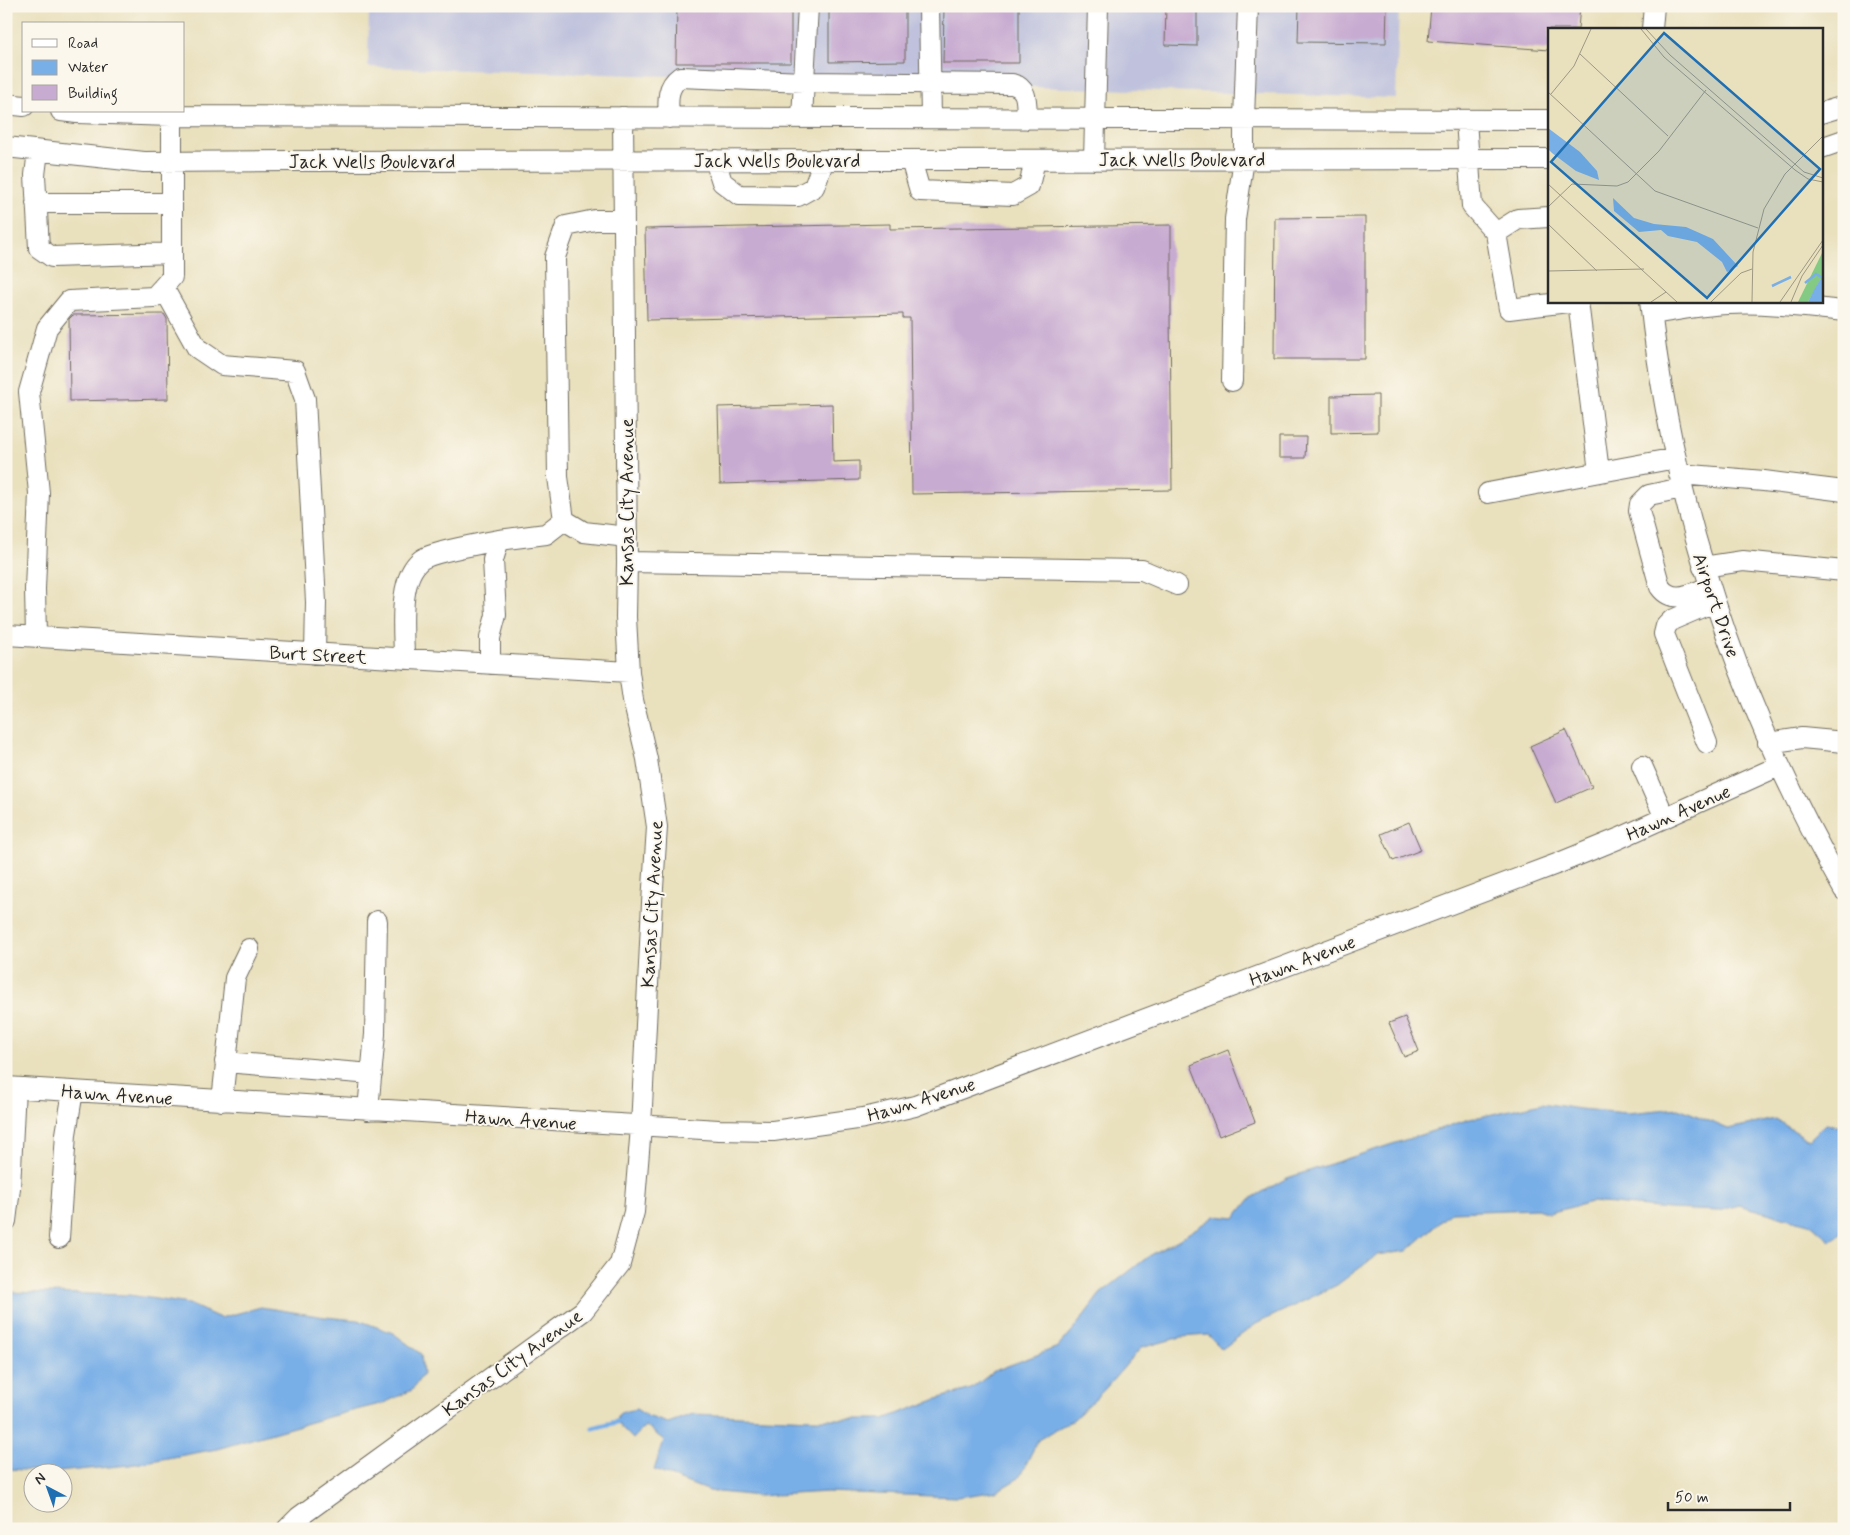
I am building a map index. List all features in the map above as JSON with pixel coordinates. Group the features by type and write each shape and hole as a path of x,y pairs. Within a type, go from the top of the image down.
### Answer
{"street":[{"path":"802,118 808,6"},
{"path":"929,6 931,118"},
{"path":"1094,160 1098,6"},
{"path":"1232,381 1235,219 1244,159 1248,6"},
{"path":"1652,28 1654,6"},
{"path":"668,118 668,93 673,82 680,77 804,82 1017,85 1026,94 1027,118"},
{"path":"6,104 22,106"},
{"path":"1822,113 1844,106"},
{"path":"69,112 172,116 1548,120"},
{"path":"36,637 34,589 39,493 29,392 47,328 68,301 154,297 172,277 172,116"},
{"name":"Kansas City Avenue","path":"287,1529 299,1518 583,1311 620,1264 634,1212 641,1127 657,827 647,759 633,700 626,617 623,117"},
{"path":"1466,120 1472,206 1496,233 1509,309 1568,302"},
{"path":"1822,148 1844,140"},
{"name":"Jack Wells Boulevard","path":"6,147 144,162 1548,159"},
{"path":"38,150 35,175 39,248 52,257 172,253"},
{"path":"715,160 722,182 739,195 798,196 814,188 824,160"},
{"path":"911,160 920,190 1013,195 1029,186 1034,160"},
{"path":"36,203 172,203"},
{"path":"1496,233 1518,219 1548,217"},
{"path":"564,520 558,477 555,257 566,226 595,220 623,220"},
{"path":"163,287 197,348 222,364 295,371 305,399 316,602 316,654"},
{"path":"1577,302 1599,472"},
{"path":"1651,308 1729,304 1787,305 1844,311"},
{"name":"Airport Drive","path":"1651,308 1679,473 1703,567 1737,665 1768,743 1812,832 1844,890"},
{"path":"1488,493 1599,472 1679,473 1844,491"},
{"path":"1679,473 1649,495 1640,504 1639,511 1660,587 1665,594 1674,597 1712,594"},
{"path":"564,520 584,532 627,537"},
{"path":"404,659 405,585 412,569 422,558 499,540 546,534 564,520"},
{"path":"490,664 490,638 496,615 493,560 499,540"},
{"path":"1703,567 1743,561 1844,571"},
{"path":"627,562 1142,570 1177,585"},
{"path":"1707,743 1664,634 1666,626 1672,620 1712,594"},
{"name":"Burt Street","path":"6,635 630,672"},
{"path":"1768,743 1802,738 1844,742"},
{"path":"1642,766 1666,818"},
{"name":"Hawn Avenue","path":"11,1088 641,1127 773,1131 864,1118 915,1106 1559,863 1666,818 1779,766"},
{"path":"368,1110 375,1034 377,921"},
{"path":"222,1101 235,978 249,949"},
{"path":"226,1062 372,1074"},
{"path":"6,1221 10,1188 11,1088"},
{"path":"59,1238 66,1134 73,1091"}],"shaded area":[{"path":"369,6 1399,6 1396,98 368,67"}],"water":[{"path":"1542,1103 1579,1109 1628,1113 1679,1108 1728,1129 1775,1119 1809,1140 1825,1124 1844,1127 1844,1230 1830,1241 1812,1225 1738,1205 1720,1211 1669,1209 1591,1202 1549,1213 1537,1209 1451,1212 1407,1251 1377,1255 1337,1285 1256,1324 1222,1349 1208,1335 1181,1337 1141,1348 1104,1390 1074,1419 1038,1440 1019,1478 997,1491 957,1497 827,1492 758,1496 709,1491 654,1470 664,1440 645,1426 633,1439 620,1426 617,1416 622,1412 636,1409 647,1416 668,1423 693,1414 813,1419 884,1419 937,1399 971,1389 994,1371 1058,1347 1100,1294 1149,1256 1215,1216 1235,1218 1250,1199 1287,1178 1470,1119"},
{"path":"6,1292 129,1295 189,1304 220,1318 261,1307 358,1320 393,1333 421,1354 423,1374 412,1390 384,1403 217,1449 129,1465 72,1471 72,1462 22,1462 22,1470 6,1469"}],"building":[{"path":"677,6 791,6 791,63 676,63"},
{"path":"829,6 905,6 905,61 829,62"},
{"path":"944,6 1019,6 1019,63 943,63"},
{"path":"1166,6 1197,6 1197,46 1165,45"},
{"path":"1299,6 1387,6 1386,43 1298,42"},
{"path":"1431,6 1580,6 1578,28 1548,28 1548,50 1428,41"},
{"path":"1365,217 1365,359 1274,359 1275,218"},
{"path":"890,224 890,229 1171,225 1172,490 912,494 910,318 903,318 903,314 647,320 645,229"},
{"path":"164,314 167,319 168,399 70,401 69,319 73,315"},
{"path":"1378,395 1378,432 1331,433 1331,396"},
{"path":"832,404 833,462 859,461 859,480 720,484 718,407"},
{"path":"1279,437 1306,437 1305,458 1279,458"},
{"path":"1566,730 1592,787 1556,803 1530,746"},
{"path":"1409,822 1421,850 1393,861 1381,834"},
{"path":"1405,1017 1419,1051 1404,1057 1389,1023"},
{"path":"1228,1050 1255,1122 1219,1136 1191,1065"}],"waterway":[{"path":"593,1428 624,1420"}]}
